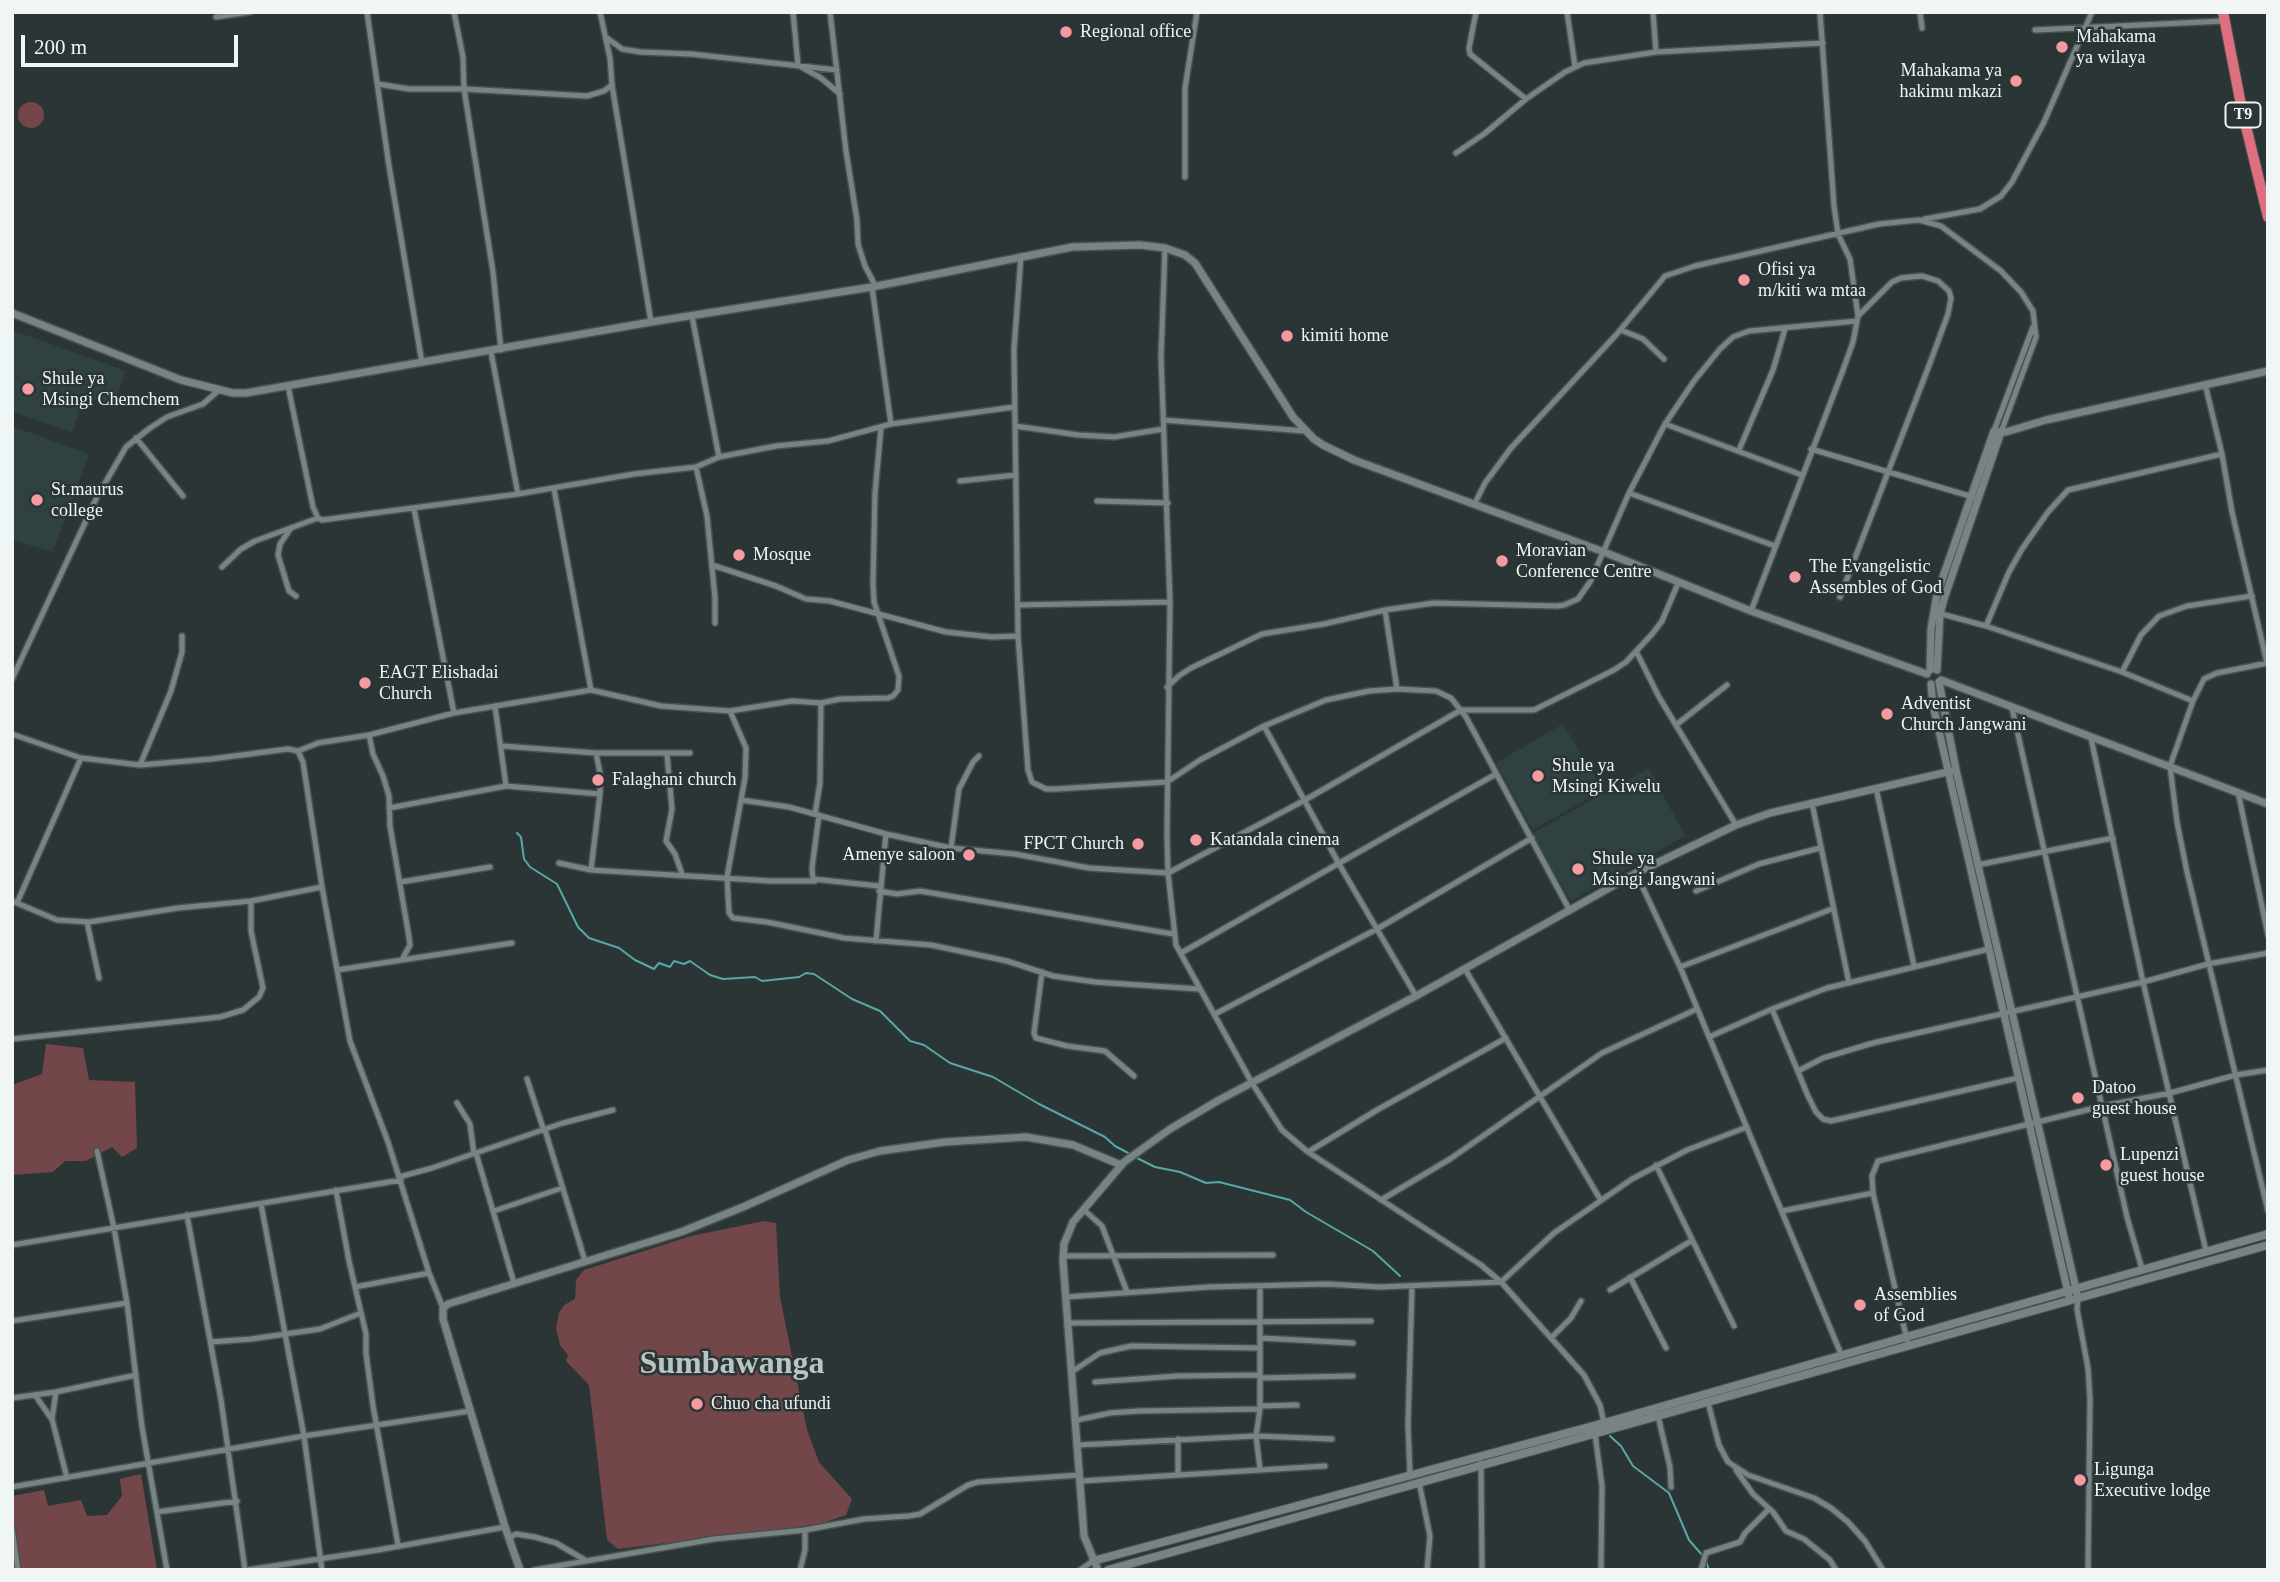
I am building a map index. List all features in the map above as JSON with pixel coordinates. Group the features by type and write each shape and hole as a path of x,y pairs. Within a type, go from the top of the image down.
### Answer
{"highway":[{"name":"T9","path":"2223,17 2268,217"}],"main road":[{"path":"1108,1570 1419,1482 1480,1460 1842,1354 2268,1234"},
{"path":"1093,1561 1410,1475 1595,1434 2268,1245"}],"street":[{"path":"216,17 250,12"},
{"path":"367,12 389,166 422,363"},
{"path":"454,12 463,57 464,89 491,259 500,350"},
{"path":"600,12 607,38 612,85 651,322"},
{"path":"793,12 798,65"},
{"path":"830,12 858,244 874,287 891,424"},
{"path":"1185,177 1185,88 1197,12"},
{"path":"1476,12 1470,54 1526,99"},
{"path":"1567,12 1575,66"},
{"path":"1653,12 1657,52"},
{"path":"1751,611 1843,370 1857,318 1850,259 1838,234 1832,189 1820,12"},
{"path":"1920,12 1922,29"},
{"path":"1474,505 1485,484 1511,448 1621,330 1658,282 1672,273 1695,265 1879,224 1980,209 2001,196 2012,182 2043,122 2092,12"},
{"path":"2035,30 2084,29 2223,17"},
{"path":"607,38 622,49 641,52 691,54 837,70"},
{"path":"1456,153 1526,99 1575,66 1593,60 1657,52 1823,43"},
{"path":"610,58 622,49"},
{"path":"798,65 821,78 840,94"},
{"path":"378,85 409,89 464,89 587,96 604,91 612,85"},
{"path":"1919,220 1941,226 2001,271 2021,292 2033,310 2035,337 1997,432 1937,613 1931,672 1927,681 2012,708 2268,804"},
{"path":"12,313 181,380 219,390 246,393 651,322 874,287 1021,256 1093,245 1165,248 1185,255 1195,263 1293,417 1305,431 1324,445 1354,460 1604,552 1751,611 1941,675 1933,705 2013,1011 2033,1124 2077,1309 2088,1368 2088,1570"},
{"path":"1165,248 1161,357 1170,602 1167,687 1168,873 1174,934 1181,953 1252,1083 1282,1130 1308,1152 1481,1265 1501,1282 1584,1375 1601,1405 1604,1423"},
{"path":"1021,256 1015,322 1014,408 1018,636 1028,770 1032,782 1046,789 1167,782 1200,760 1264,726 1326,700 1369,691 1436,691 1451,698 1461,710 1570,911"},
{"path":"1167,687 1191,668 1262,634 1434,603 1564,606 1578,599 1604,552 1629,493 1665,424 1706,364 1733,337 1749,331 1785,329 1857,318 1892,282 1901,278 1922,276 1938,281 1950,290 1948,314 1840,597"},
{"path":"692,316 719,457"},
{"path":"1739,450 1773,370 1785,329"},
{"path":"1621,330 1643,340 1664,359"},
{"path":"491,352 518,494"},
{"path":"1997,432 2268,371"},
{"path":"2204,384 2222,454 2232,512 2267,663 2204,678 2170,766 2177,822 2208,964 2268,1211"},
{"path":"288,386 313,507 318,518"},
{"path":"12,679 112,469 135,438 167,417 203,404 219,390"},
{"path":"222,567 241,549 318,518 329,520 414,509 696,467 719,457 776,446 828,441 891,424 1014,408"},
{"path":"1163,420 1305,431"},
{"path":"1665,424 1801,475"},
{"path":"1016,426 1114,437 1163,429"},
{"path":"12,734 81,758 140,765 288,749 298,751 318,743 369,735 454,713 591,690 661,706 730,711 792,701 821,703 840,699 888,698 898,690 899,676 874,602 872,548 881,428"},
{"path":"135,438 183,496"},
{"path":"1811,449 1975,498"},
{"path":"1986,626 2022,549 2048,512 2068,490 2222,454"},
{"path":"696,467 707,516 715,623"},
{"path":"960,481 1016,475"},
{"path":"555,489 591,690"},
{"path":"1629,493 1775,547"},
{"path":"1097,501 1168,503"},
{"path":"414,509 454,713"},
{"path":"291,528 278,555 289,592 296,596"},
{"path":"712,565 806,599 830,601 879,616 958,634 1018,636"},
{"path":"741,800 817,815 951,848 1015,855 1089,868 1168,873 1305,800 1461,710 1534,710 1614,670 1636,651 1662,621 1679,581"},
{"path":"2122,672 2141,635 2159,616 2187,606 2252,596"},
{"path":"1018,605 1170,602"},
{"path":"1385,610 1397,689"},
{"path":"1937,613 1986,626 2122,672 2193,701"},
{"path":"140,765 171,691 182,652 182,636"},
{"path":"1636,651 1659,697 1736,825"},
{"path":"1676,725 1727,685"},
{"path":"815,881 812,868 820,783 821,703"},
{"path":"495,706 506,786"},
{"path":"2012,708 2127,1217 2142,1269"},
{"path":"730,711 746,748 745,778 727,877 729,913 733,918 767,922 832,936 931,945 1007,961 1053,976 1095,982 1199,989"},
{"path":"1264,726 1339,864 1416,996"},
{"path":"369,735 373,754 383,776 401,882 410,945 402,958"},
{"path":"2091,738 2143,982 2206,1251"},
{"path":"502,746 596,753 690,753"},
{"path":"298,751 303,762 350,1041 400,1178 429,1273 443,1308 443,1319 470,1411 520,1570"},
{"path":"592,870 600,794 600,772 596,753"},
{"path":"667,755 672,809 666,841 675,854 682,874"},
{"path":"951,848 959,789 979,756"},
{"path":"81,758 15,902 57,920 87,922 178,908 251,901 322,887"},
{"path":"1098,1570 1084,1536 1063,1256 1067,1233 1083,1209 1121,1165 1170,1129 1252,1083 1416,996 1636,873 1736,825 1770,813 1952,771"},
{"path":"1181,953 1496,774"},
{"path":"389,808 506,786 600,794"},
{"path":"1876,788 1914,967"},
{"path":"2238,792 2268,934"},
{"path":"1812,803 1849,983"},
{"path":"876,941 886,834"},
{"path":"1215,1014 1377,929 1532,838"},
{"path":"1974,866 2113,838"},
{"path":"1696,891 1759,864 1820,848"},
{"path":"559,863 592,870 771,881 815,881 879,888 891,894 920,891 1174,934"},
{"path":"1974,866 1989,949 2018,1078 2033,1124"},
{"path":"401,882 489,867"},
{"path":"1636,873 1680,967 1842,1354"},
{"path":"12,1039 220,1017 243,1010 259,997 263,988 251,931 251,901"},
{"path":"1680,967 1832,909"},
{"path":"87,922 99,978"},
{"path":"337,970 512,943"},
{"path":"1709,1037 1805,995 1989,949"},
{"path":"1798,1071 1810,1063 1837,1053 2143,982 2208,964 2268,953"},
{"path":"1465,969 1600,1199"},
{"path":"1042,972 1034,1033 1036,1038 1055,1044 1105,1051 1118,1065 1135,1076"},
{"path":"1381,1200 1450,1159 1620,1043 1697,1009"},
{"path":"1772,1009 1816,1112 1823,1119 1831,1121 2018,1078"},
{"path":"1308,1152 1506,1038"},
{"path":"1909,1346 1873,1194 1873,1170 1883,1158 2170,1093 2235,1075 2268,1070"},
{"path":"527,1079 585,1261"},
{"path":"457,1103 470,1124 475,1154 514,1283"},
{"path":"12,1245 400,1178 564,1123 613,1110"},
{"path":"1066,1297 1260,1286 1327,1284 1378,1287 1501,1282 1550,1237 1600,1199 1656,1165 1747,1126"},
{"path":"443,1308 454,1301 681,1232 743,1208 848,1160 880,1152 945,1142 1026,1137 1073,1145 1121,1165"},
{"path":"97,1151 127,1303 142,1427 167,1570"},
{"path":"1656,1165 1734,1326"},
{"path":"494,1211 562,1188"},
{"path":"336,1190 366,1334 366,1353 398,1545"},
{"path":"1782,1211 1873,1194"},
{"path":"261,1204 304,1436 321,1570"},
{"path":"1083,1209 1101,1226 1127,1292"},
{"path":"187,1215 229,1449 246,1570 505,1527"},
{"path":"1610,1290 1691,1241"},
{"path":"1063,1256 1273,1255"},
{"path":"355,1287 429,1273"},
{"path":"1630,1277 1666,1348"},
{"path":"1260,1286 1260,1407 1256,1436 1261,1469"},
{"path":"1410,1475 1408,1425 1412,1286"},
{"path":"1552,1337 1571,1318 1581,1301"},
{"path":"12,1321 127,1303"},
{"path":"211,1342 320,1329 361,1313"},
{"path":"1069,1323 1371,1321"},
{"path":"1261,1338 1353,1343"},
{"path":"1073,1371 1100,1353 1131,1346 1260,1348"},
{"path":"12,1398 56,1392 136,1375"},
{"path":"1095,1382 1178,1376 1353,1376"},
{"path":"52,1419 56,1392"},
{"path":"35,1395 52,1419 67,1478"},
{"path":"1708,1402 1723,1457 1748,1475 1814,1499 1830,1508 1848,1522 1865,1541 1883,1570"},
{"path":"1077,1420 1110,1413 1138,1411 1297,1405"},
{"path":"12,1487 304,1436 470,1411"},
{"path":"1658,1416 1670,1466 1671,1487"},
{"path":"1595,1434 1602,1486 1601,1570"},
{"path":"1079,1445 1256,1436 1332,1439"},
{"path":"1178,1439 1178,1473"},
{"path":"1480,1460 1482,1570"},
{"path":"534,1570 752,1534 805,1530 864,1519 920,1514 968,1485 978,1482 1325,1466"},
{"path":"1733,1466 1753,1494 1786,1531 1804,1539 1830,1560 1836,1570"},
{"path":"1419,1482 1430,1536 1427,1570"},
{"path":"157,1512 237,1501"},
{"path":"1701,1570 1706,1553 1740,1542 1745,1533 1769,1509"},
{"path":"12,1528 18,1570"},
{"path":"800,1570 805,1550 805,1530"},
{"path":"509,1538 516,1534 549,1541 585,1560"},
{"path":"1080,1570 1093,1561"}],"shaded area":[{"path":"31,102 40,106 44,115 40,124 31,128 22,124 18,115 22,106"},
{"path":"12,330 126,371 113,406 85,396 72,433 12,411"},
{"path":"12,426 89,454 53,552 12,540"},
{"path":"1563,724 1603,790 1533,830 1496,763"},
{"path":"1649,768 1685,836 1571,901 1531,834"},
{"path":"46,1044 83,1048 89,1080 135,1082 137,1148 122,1157 112,1147 86,1161 65,1161 53,1172 12,1175 12,1085 42,1074"},
{"name":"Chuo cha ufundi","path":"764,1221 776,1223 780,1297 807,1430 819,1462 852,1499 846,1515 820,1524 618,1549 607,1540 589,1385 566,1361 568,1355 560,1345 556,1328 559,1313 564,1305 575,1299 576,1280 584,1270 691,1236"},
{"path":"141,1474 157,1570 19,1570 12,1530 12,1496 44,1490 48,1506 81,1500 87,1516 107,1515 122,1496 120,1479"}],"waterway":[{"path":"517,833 521,837 524,859 530,867 557,884 578,927 589,938 619,948 654,969 659,963 670,967 674,961 684,964 690,961 710,975 723,979 755,977 762,981 814,974 852,999 880,1011 910,1041 924,1045 950,1063 993,1077 1105,1137 1130,1154"},
{"path":"1135,1157 1155,1167 1180,1172 1206,1183 1219,1182 1290,1200 1373,1251 1400,1276"},
{"path":"1610,1436 1621,1446 1633,1466 1669,1493 1689,1540 1703,1556"},
{"path":"1706,1561 1709,1570"}],"place":[{"name":"Regional office","path":"1066,32"},
{"name":"Mahakama ya wilaya","path":"2062,47"},
{"name":"Mahakama ya hakimu mkazi","path":"2016,81"},
{"name":"Ofisi ya m/kiti wa mtaa","path":"1744,280"},
{"name":"kimiti home","path":"1287,336"},
{"name":"Shule ya Msingi Chemchem","path":"28,389"},
{"name":"St.maurus college","path":"37,500"},
{"name":"Mosque","path":"739,555"},
{"name":"Moravian Conference Centre","path":"1502,561"},
{"name":"The Evangelistic Assembles of God","path":"1795,577"},
{"name":"EAGT Elishadai Church","path":"365,683"},
{"name":"Adventist Church Jangwani","path":"1887,714"},
{"name":"Shule ya Msingi Kiwelu","path":"1538,776"},
{"name":"Falaghani church","path":"598,780"},
{"name":"Katandala cinema","path":"1196,840"},
{"name":"FPCT Church","path":"1138,844"},
{"name":"Amenye saloon","path":"969,855"},
{"name":"Shule ya Msingi Jangwani","path":"1578,869"},
{"name":"Datoo guest house","path":"2078,1098"},
{"name":"Lupenzi guest house","path":"2106,1165"},
{"name":"Assemblies of God","path":"1860,1305"},
{"name":"Chuo cha ufundi","path":"697,1404"},
{"name":"Ligunga Executive lodge","path":"2080,1480"}],"district":[{"name":"Sumbawanga","path":"732,1365"}]}
